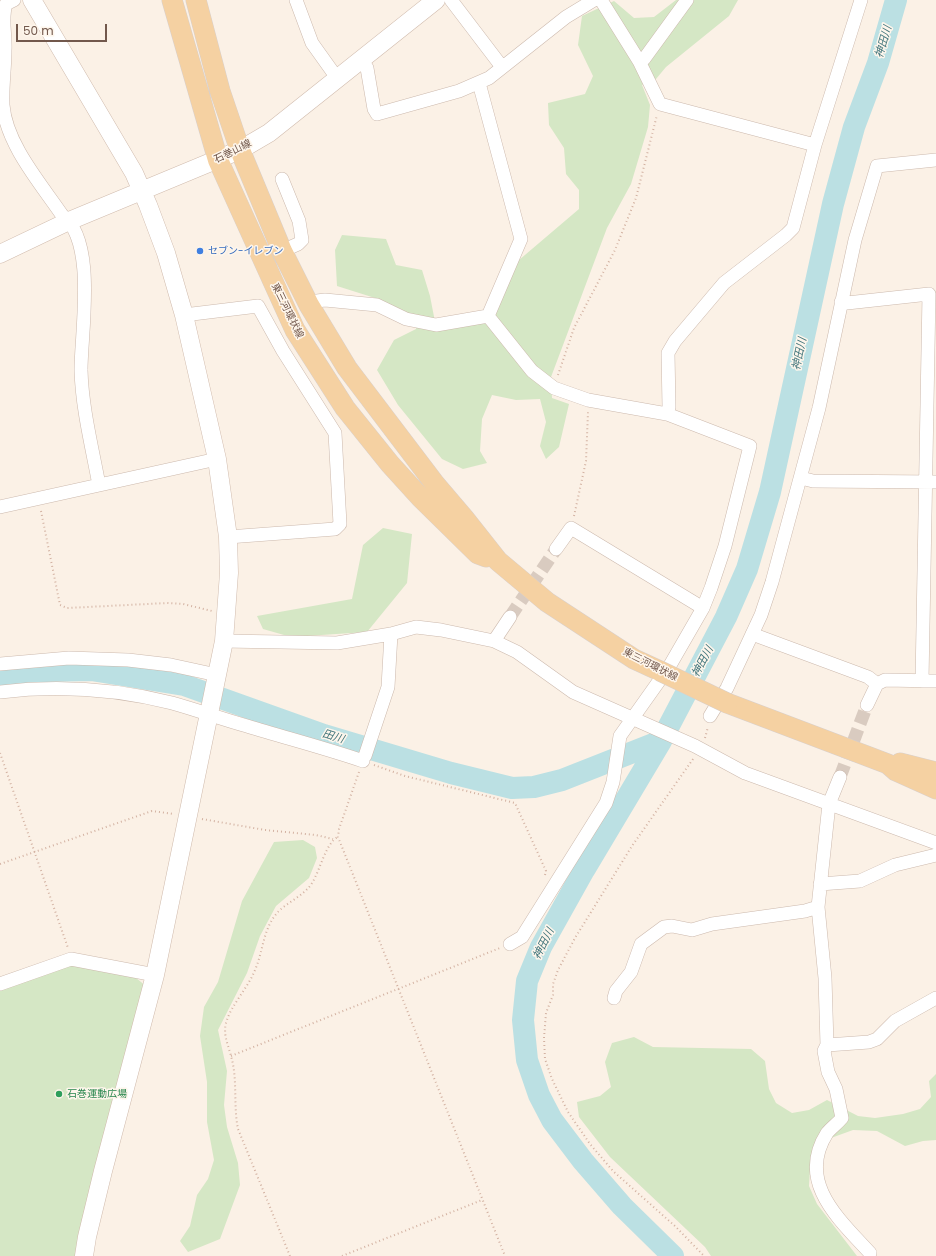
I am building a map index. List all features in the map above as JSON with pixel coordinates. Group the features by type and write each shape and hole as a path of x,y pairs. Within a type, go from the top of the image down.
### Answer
{"main road":[{"name":"東三河環状線","path":"172,0 218,160 295,330 345,408 390,464 420,497 478,554 498,561"},
{"name":"東三河環状線","path":"196,0 220,91 240,150 282,251 309,305 347,368 435,484 498,561 546,602 634,659 727,703 888,764 896,771 936,789"},
{"name":"東三河環状線","path":"888,764 901,763 936,772"}],"street":[{"path":"14,0 6,4 3,14 6,47 3,105 16,145 62,215 69,221 79,243 86,289 81,371 86,412 99,485"},
{"path":"32,0 109,130 141,190 166,253 184,315 217,459 228,537 229,573 224,641 155,975 103,1171 87,1236 84,1256"},
{"path":"296,0 299,12 312,43 337,78"},
{"name":"石巻山線","path":"0,254 69,221 240,150 269,133 436,0"},
{"path":"451,0 502,67"},
{"path":"362,60 367,68 374,109 377,114 459,91 479,83 566,17 594,0"},
{"path":"601,0 639,61 660,104 815,145"},
{"path":"639,61 644,59 687,0"},
{"path":"667,414 669,407 668,353 675,341 724,283 786,236 793,228 815,145 861,0"},
{"path":"479,83 521,239 488,316"},
{"path":"710,716 727,688 761,615 772,582 819,408 855,240 877,166 936,160"},
{"path":"282,179 300,222 302,240 298,244 282,251"},
{"path":"841,302 847,303 929,294 931,482 922,681"},
{"path":"309,305 317,301 325,300 376,305 406,319 436,325 488,316"},
{"path":"184,315 258,306 283,351 335,433 340,524 335,528 228,537"},
{"path":"488,316 532,371 554,388 588,400 667,414 750,446 725,546 703,608 669,666 620,736 616,770 606,803 522,937 510,944"},
{"path":"0,507 217,459"},
{"path":"801,478 813,480 931,482"},
{"path":"556,549 571,528 703,608"},
{"path":"494,641 510,617"},
{"path":"224,641 337,643 391,634 416,627 440,630 494,641 517,652 573,692 695,746 745,773 936,843"},
{"path":"0,692 44,690 115,692 210,710 302,741 364,758 388,687 391,634"},
{"path":"752,634 868,677 877,684"},
{"path":"0,664 69,658 128,660 171,665 216,678"},
{"path":"867,705 877,684 885,680 936,682"},
{"path":"840,777 829,804 818,907 825,978 827,1045 824,1051 828,1072 836,1089 842,1118 827,1133 819,1153 815,1169 819,1188 830,1206 870,1253"},
{"path":"820,884 860,881 895,865 936,855"},
{"path":"614,998 616,991 631,972 641,944 664,927 672,926 692,930 712,924 805,911 818,907"},
{"path":"0,984 71,959 155,975"},
{"path":"827,1045 869,1042 878,1039 895,1021 936,998"}],"path":[{"path":"554,388 574,328 615,250 636,198 660,104"},
{"path":"571,528 586,460 588,400"},
{"path":"38,498 60,604 67,608 167,603 183,604 227,615"},
{"path":"0,753 71,959"},
{"path":"505,1256 338,837 339,829 364,758 405,776 515,803 546,872 545,878"},
{"path":"0,864 152,811 265,830 316,835 333,839 338,837"},
{"path":"290,1256 238,1128 236,1117 235,1078 231,1056 226,1041 227,1020 256,969 266,934 277,914 311,885 333,839"},
{"path":"231,1056 510,944"},
{"path":"342,1256 482,1200"}],"green space":[{"path":"676,0 738,0 729,16 666,67 656,79 642,85 650,105 648,127 631,184 607,228 551,377 552,398 569,404 559,447 546,459 540,446 546,422 540,399 516,400 492,395 482,419 480,451 487,463 463,469 442,459 398,405 377,370 394,340 416,329 417,317 375,298 337,286 335,250 342,235 386,239 396,265 422,270 430,296 436,327 482,321 512,266 579,209 579,190 566,174 564,148 549,125 548,103 585,94 593,76 578,45 582,16 614,1 634,18 654,17"},
{"path":"383,528 412,534 407,583 367,632 291,637 263,629 257,616 352,599 363,545"},
{"path":"303,840 315,847 317,858 309,878 276,906 260,936 247,973 218,1030 227,1071 224,1105 227,1127 238,1163 240,1185 220,1239 188,1252 180,1241 190,1226 197,1195 208,1179 214,1160 207,1122 207,1082 200,1036 204,1007 218,982 242,901 274,842"},
{"name":"石巻運動広場","path":"72,965 135,977 147,987 79,1256 0,1256 0,990"},
{"path":"634,1037 653,1047 751,1049 765,1061 769,1089 776,1103 792,1113 809,1110 827,1100 858,1116 875,1118 903,1114 920,1109 931,1097 929,1081 936,1074 936,1140 923,1141 905,1146 877,1131 853,1130 831,1138 810,1169 809,1186 817,1204 857,1256 711,1256 705,1247 610,1157 579,1117 577,1102 600,1096 611,1087 605,1062 612,1043"}],"waterway":[{"name":"神田川","path":"673,1256 622,1206 583,1161 552,1120 539,1095 527,1060 523,1020 527,981 541,947 584,870 661,741 726,617 747,569 770,492 833,204 854,127 878,63 896,0"},
{"name":"田川","path":"0,676 45,671 91,670 184,685 324,735 451,773 512,788 534,787 562,780 661,741"}],"tunnel":[{"path":"510,617 556,549"},
{"path":"840,777 867,705"}],"place":[{"name":"セブン-イレブン","path":"200,251"},
{"name":"石巻運動広場","path":"59,1094"}]}
